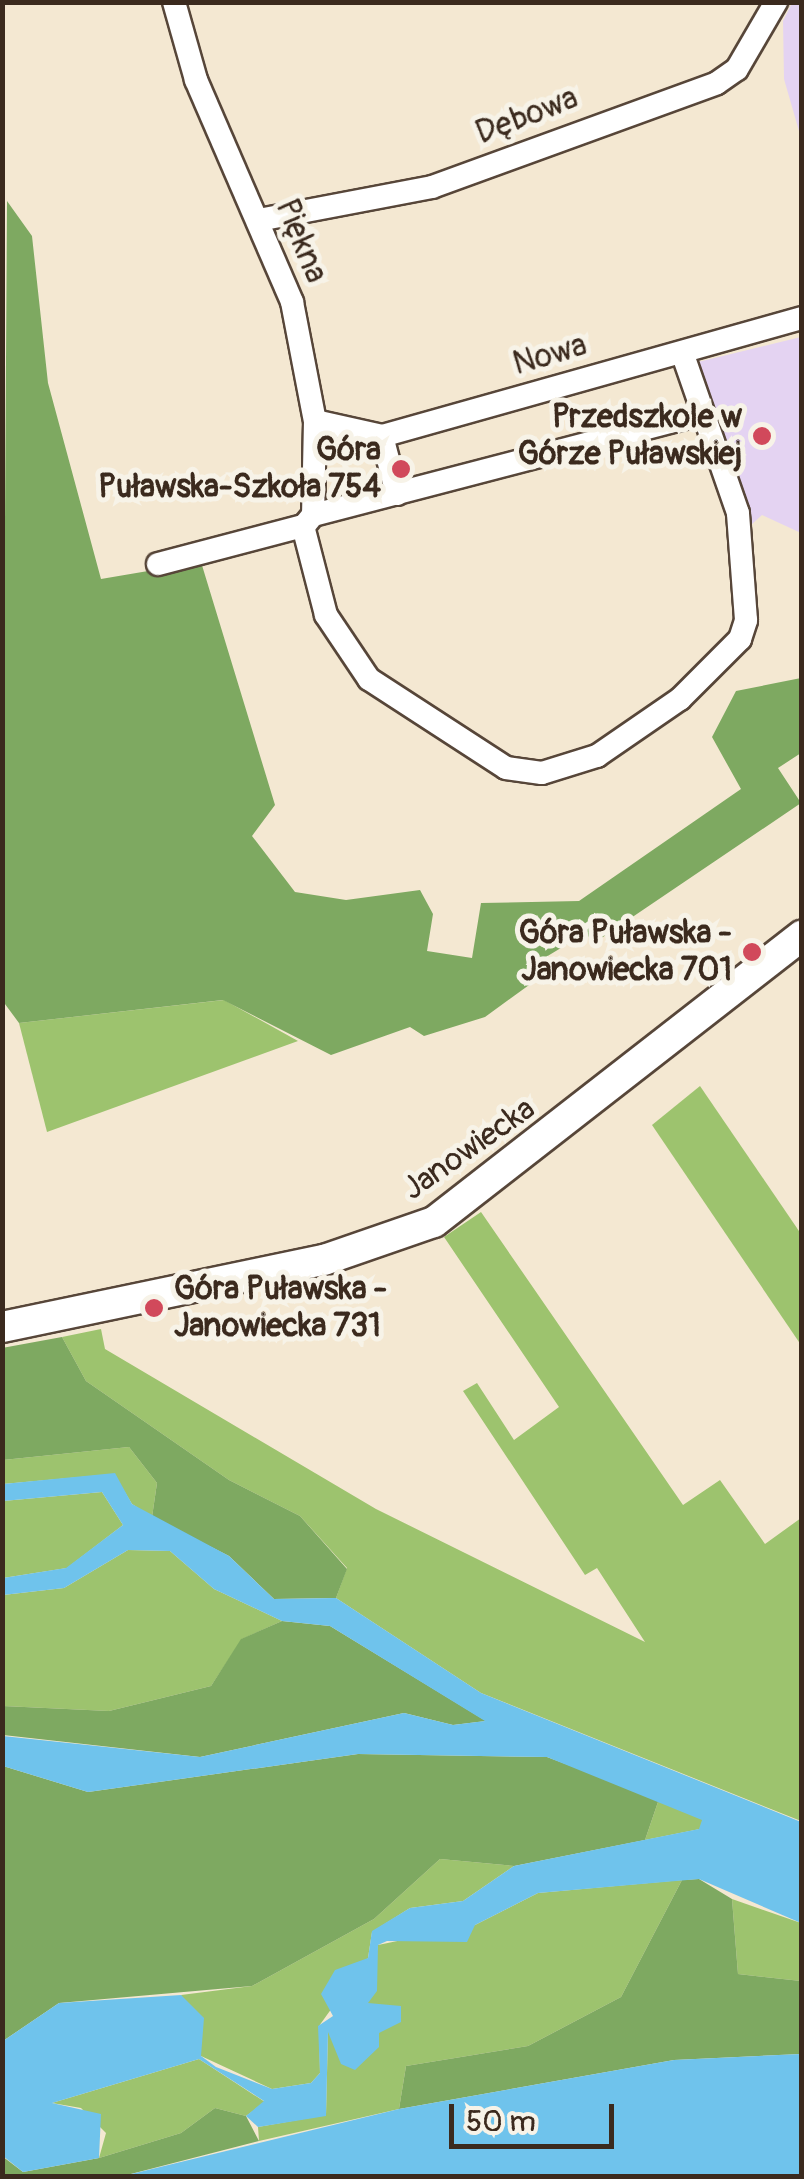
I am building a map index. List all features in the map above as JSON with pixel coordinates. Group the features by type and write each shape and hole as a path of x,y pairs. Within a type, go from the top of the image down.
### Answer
{"street":[{"name":"Piękna","path":"174,2 196,80 292,302 315,421 308,521 326,615 369,679 454,741 506,768 542,773 621,742 740,640 738,512 698,416"},
{"name":"Dębowa","path":"258,220 432,187 717,83 737,69 776,2"},
{"name":"Nowa","path":"315,421 382,436 802,318"},
{"path":"158,564 397,494 698,416 682,352"},
{"path":"382,436 397,494"},
{"name":"Janowiecka","path":"2,1327 324,1260 434,1222 802,936"}],"shaded area":[{"path":"792,3 801,3 801,138 784,79 783,21"},
{"name":"Przedszkole w Górze Puławskiej","path":"801,337 801,533 762,515 751,525 698,362"}],"green space":[{"path":"7,201 32,236 48,383 101,579 201,562 275,805 252,836 295,892 346,900 420,890 433,914 427,951 472,958 481,903 579,901 741,789 712,737 736,691 801,678 801,753 778,768 801,803 597,941 584,934 546,957 536,980 485,1017 424,1036 410,1027 331,1055 223,1000 19,1023 2,1000"},
{"path":"224,1000 298,1041 47,1132 19,1023"},
{"path":"700,1086 801,1234 801,1345 652,1125"},
{"path":"481,1212 683,1505 720,1480 765,1544 801,1518 801,1821 481,1693 336,1598 347,1568 300,1516 229,1480 86,1381 62,1337 101,1329 105,1349 376,1509 645,1642 597,1568 585,1575 463,1391 477,1383 514,1440 559,1407 444,1237"},
{"path":"62,1337 86,1381 229,1480 300,1516 347,1569 336,1598 274,1599 229,1556 152,1517 157,1483 129,1447 3,1460 2,1348"},
{"path":"129,1447 157,1483 152,1517 132,1504 114,1474 3,1484 3,1460"},
{"path":"102,1492 123,1525 67,1568 3,1578 3,1501"},
{"path":"128,1550 170,1551 214,1589 282,1621 242,1639 211,1686 109,1711 3,1706 3,1595 64,1588"},
{"path":"282,1621 330,1626 486,1721 453,1725 404,1713 200,1757 3,1735 3,1706 109,1711 211,1686 241,1639"},
{"path":"358,1754 547,1757 659,1799 645,1840 514,1866 440,1859 374,1919 252,1986 59,2003 3,2041 3,1766 88,1792"},
{"path":"659,1799 703,1819 700,1829 645,1840"},
{"path":"440,1859 514,1866 463,1901 410,1908 372,1932 368,1958 319,2026 320,2073 311,2083 272,2089 201,2056 181,1995 252,1986 374,1919"},
{"path":"699,1879 732,1899 738,1974 801,1981 801,2054 674,2060 399,2109 406,2066 528,2046 621,1997 682,1880"},
{"path":"682,1880 621,1997 528,2046 406,2066 399,2109 259,2141 258,2127 326,2115 328,2031 367,2004 378,1945 475,1925 538,1893"},
{"path":"732,1899 801,1923 801,1981 738,1974"},
{"path":"199,2059 265,2102 246,2116 215,2108 181,2133 99,2158 106,2133 81,2108 52,2103"},
{"path":"215,2108 246,2116 259,2141 123,2176 3,2176 2,2156 23,2172 99,2158 181,2133"}],"water":[{"path":"115,1473 132,1504 229,1556 274,1599 336,1598 481,1693 801,1822 801,1923 699,1879 538,1893 475,1925 467,1942 387,1941 378,1945 377,1991 368,2003 401,2006 401,2022 379,2033 379,2047 355,2070 341,2064 328,2032 326,2116 258,2127 246,2116 264,2101 199,2059 52,2103 101,2114 99,2158 23,2172 3,2156 3,2041 59,2003 181,1995 204,2018 201,2056 216,2067 272,2089 311,2083 320,2073 318,2026 333,2016 321,1994 335,1970 368,1958 372,1931 410,1908 463,1901 514,1866 699,1829 702,1820 547,1757 358,1754 88,1792 3,1766 3,1736 200,1757 404,1713 453,1725 485,1721 330,1626 282,1621 214,1589 170,1551 128,1550 64,1588 3,1595 3,1578 66,1568 123,1525 102,1492 3,1501 3,1484"},
{"path":"801,2054 801,2176 123,2176 399,2109 674,2060"}],"place":[{"name":"Przedszkole w Górze Puławskiej","path":"762,436"},
{"name":"Góra Puławska-Szkoła 754","path":"401,469"},
{"name":"Góra Puławska - Janowiecka 701","path":"752,952"},
{"name":"Góra Puławska - Janowiecka 731","path":"154,1308"}]}
